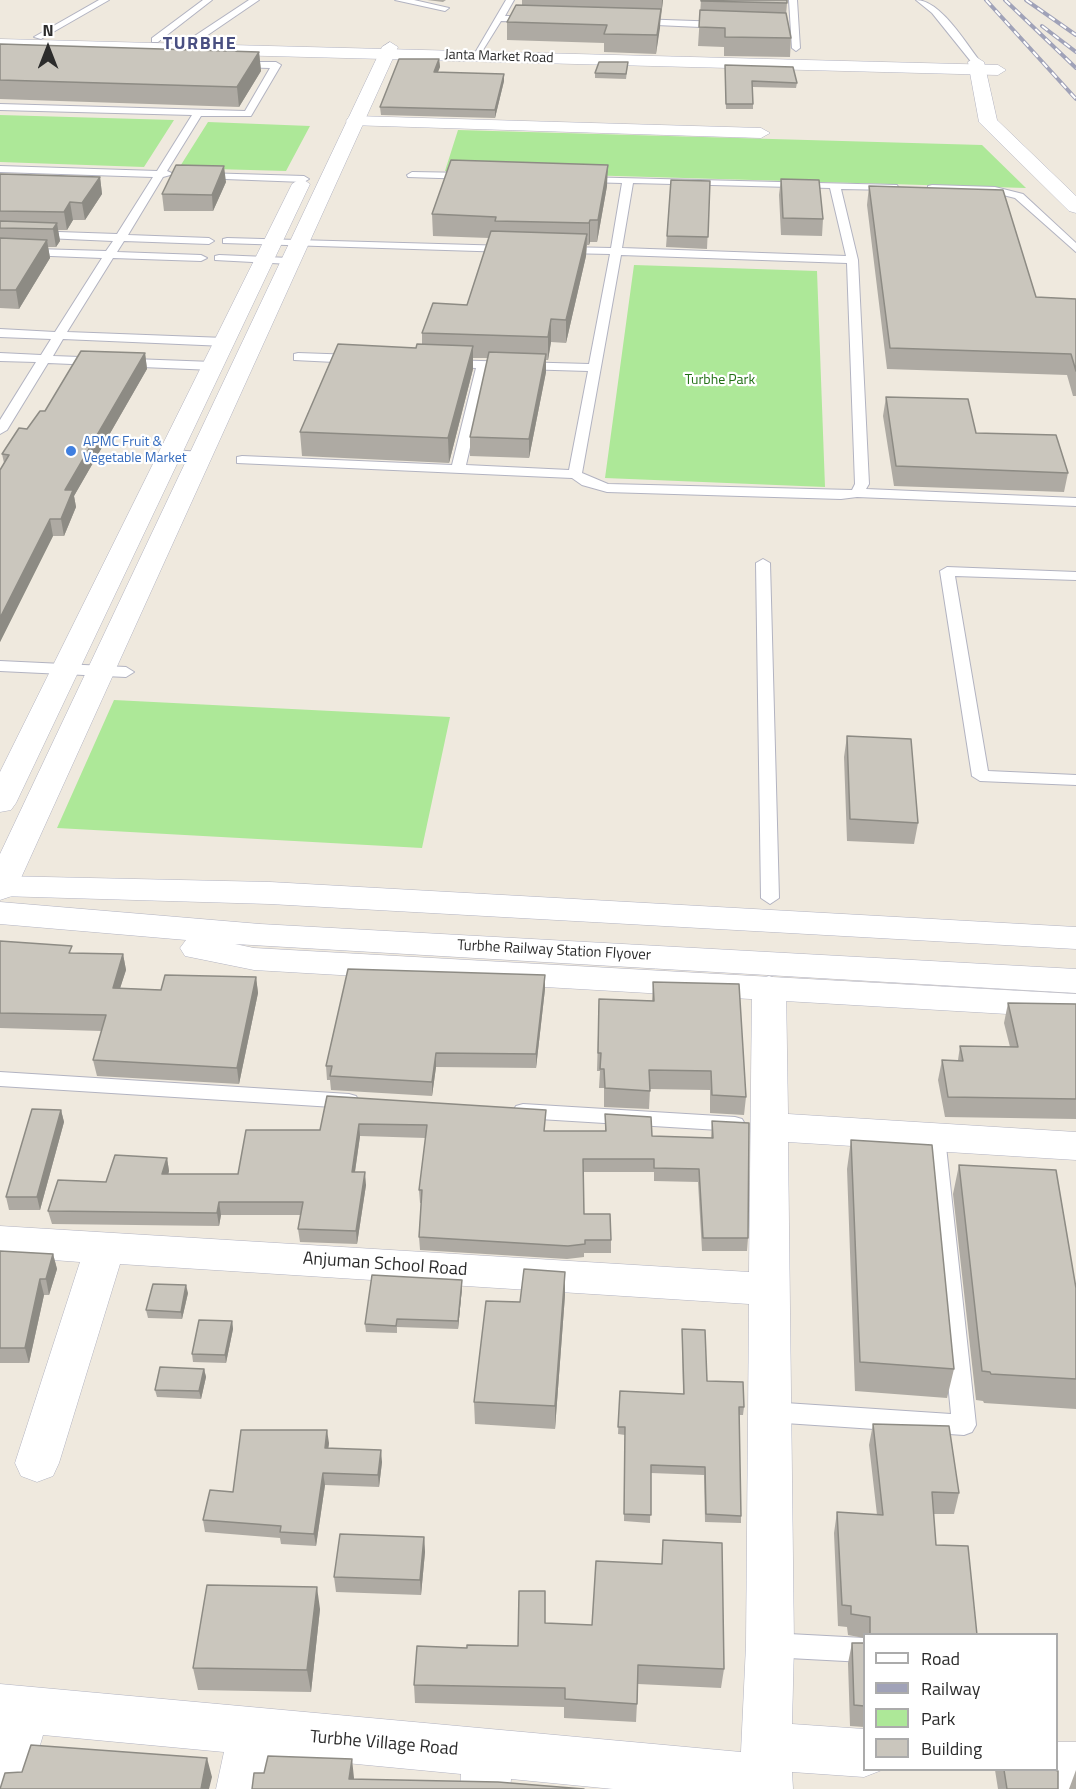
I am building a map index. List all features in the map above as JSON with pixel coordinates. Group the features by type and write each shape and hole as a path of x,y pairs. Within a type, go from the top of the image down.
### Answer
{"street":[{"name":"Janta Market Road","path":"0,42 38,37 193,41 377,50"},
{"name":"Janta Market Road","path":"0,42 476,53 973,60 997,67 1004,91"},
{"path":"13,896 113,671 248,351 355,121 377,50"},
{"path":"0,803 304,179 377,50"},
{"path":"973,60 988,122 1076,207"},
{"path":"355,121 761,133"},
{"path":"1013,122 1036,144"},
{"path":"1053,185 1076,183"},
{"path":"13,896 275,871 1076,915"},
{"path":"13,896 270,893 1076,938"},
{"path":"13,896 254,959 1076,1006"},
{"name":"Turbhe Railway Station Flyover","path":"13,896 260,935 1076,981"},
{"path":"767,1771 770,1645 769,988"},
{"path":"770,1127 1076,1146"},
{"name":"Anjuman School Road","path":"0,1240 770,1289"},
{"path":"37,1463 105,1247"},
{"path":"2,1789 13,1708"},
{"name":"Turbhe Village Road","path":"13,1708 253,1733 486,1771 767,1771 863,1753"},
{"path":"241,1789 253,1733"},
{"path":"1058,1766 1076,1767"}],"lane":[{"path":"38,37 105,0"},
{"path":"155,40 208,0"},
{"path":"193,41 255,0"},
{"path":"399,0 446,8"},
{"path":"476,53 510,0"},
{"path":"793,0 796,48"},
{"path":"920,0 935,11 973,60"},
{"path":"498,18 545,20"},
{"path":"628,22 735,26"},
{"path":"782,27 794,27"},
{"path":"0,107 248,114 276,65 219,64"},
{"path":"0,430 198,113"},
{"path":"0,169 304,179"},
{"path":"412,175 480,176"},
{"path":"571,179 1009,192 1019,196 1076,249"},
{"path":"575,474 628,180"},
{"path":"835,186 852,260 862,484 857,493"},
{"path":"0,233 209,241"},
{"path":"228,241 269,251 294,252"},
{"path":"219,258 269,251 523,249"},
{"path":"546,249 852,260"},
{"path":"0,251 201,258"},
{"path":"0,333 59,335 220,352"},
{"path":"0,357 44,359 248,351"},
{"path":"298,357 372,360"},
{"path":"439,362 594,368"},
{"path":"458,469 483,364"},
{"path":"170,454 202,456"},
{"path":"242,460 575,474 587,482 607,488 841,495 857,493 1076,502"},
{"path":"764,562 770,898"},
{"path":"1076,576 947,571 980,776 1076,780"},
{"path":"0,666 113,671"},
{"path":"0,1079 369,1102"},
{"path":"500,1110 770,1127"},
{"path":"770,1412 964,1425 935,1137"},
{"path":"770,1645 863,1650"}],"green space":[{"path":"0,115 174,120 144,167 0,162"},
{"path":"208,122 310,126 286,171 179,168"},
{"path":"458,130 982,145 1026,188 445,171"},
{"name":"Turbhe Park","path":"634,265 817,271 825,487 605,478"},
{"path":"114,700 450,717 422,848 57,828"}],"building":[{"path":"787,0 787,3 701,1"},
{"path":"516,5 661,9 657,35 604,34 607,25 507,22"},
{"path":"700,10 786,13 791,38 725,37 725,28 699,27"},
{"path":"0,44 259,52 237,87 0,80"},
{"path":"399,59 439,59 434,72 504,74 495,110 380,107"},
{"path":"599,62 628,62 626,74 595,73"},
{"path":"725,65 793,67 797,83 752,81 753,104 726,104"},
{"path":"451,160 608,165 598,220 590,220 589,223 495,221 496,217 432,214"},
{"path":"176,165 224,166 212,195 162,194"},
{"path":"0,174 100,177 82,203 70,202 64,212 0,211"},
{"path":"781,179 819,180 823,219 783,218"},
{"path":"671,180 710,181 708,237 667,236"},
{"path":"869,186 1003,190 1036,297 1076,299 1076,371 1071,354 890,348"},
{"path":"0,221 57,223 53,229 0,228"},
{"path":"491,231 587,234 566,320 551,319 548,337 422,333 433,303 467,305"},
{"path":"0,238 47,240 16,290 0,290"},
{"path":"338,344 416,348 417,344 473,346 448,438 300,432"},
{"path":"81,351 145,353 65,490 73,490 61,519 50,519 0,618 0,470 9,455 2,454 19,428 27,429 40,411 45,411"},
{"path":"489,352 546,354 529,439 470,437"},
{"path":"886,397 968,399 976,433 1056,435 1068,473 896,466"},
{"path":"847,736 911,739 918,823 850,819"},
{"path":"0,941 72,946 69,953 123,954 113,988 161,990 165,975 256,977 237,1068 93,1060 106,1015 0,1013"},
{"path":"348,969 545,975 536,1054 436,1053 432,1082 330,1076 332,1066 326,1066"},
{"path":"653,982 739,984 746,1097 712,1095 711,1071 649,1070 650,1091 605,1088 604,1069 600,1069 601,1053 598,1053 599,999 654,1001"},
{"path":"1008,1003 1076,1004 1076,1099 948,1097 942,1060 963,1061 960,1046 1018,1047"},
{"path":"327,1096 546,1110 544,1131 606,1131 605,1114 651,1117 652,1136 713,1138 712,1121 749,1123 748,1238 703,1238 699,1169 654,1168 654,1159 583,1159 584,1214 610,1214 611,1240 585,1240 585,1244 568,1246 419,1237 422,1190 419,1190 427,1125 359,1124 352,1172 365,1172 356,1231 298,1229 303,1202 219,1202 217,1213 48,1211 58,1180 106,1182 115,1155 167,1158 162,1174 238,1174 246,1130 320,1130"},
{"path":"32,1109 61,1110 37,1197 6,1197"},
{"path":"851,1140 932,1145 954,1369 860,1362"},
{"path":"959,1165 1056,1170 1076,1288 1076,1379 991,1374 982,1371"},
{"path":"0,1251 53,1254 46,1279 40,1279 25,1348 0,1348"},
{"path":"524,1269 565,1272 555,1406 474,1402 486,1301 520,1302"},
{"path":"372,1275 462,1280 458,1321 397,1319 396,1326 365,1324"},
{"path":"153,1284 186,1285 181,1312 146,1310"},
{"path":"199,1320 232,1321 225,1355 192,1354"},
{"path":"682,1329 705,1330 707,1381 743,1382 744,1407 739,1407 741,1516 706,1514 705,1467 651,1465 651,1515 624,1514 625,1427 618,1427 620,1391 684,1394"},
{"path":"160,1367 204,1369 199,1391 155,1390"},
{"path":"873,1424 949,1426 959,1493 932,1492 936,1545 968,1546 977,1633 870,1633 870,1617 851,1614 851,1606 842,1605 837,1512 883,1515"},
{"path":"241,1430 327,1430 325,1448 381,1450 378,1475 323,1473 314,1534 280,1532 281,1526 203,1520 210,1490 233,1492"},
{"path":"340,1534 424,1537 420,1580 334,1577"},
{"path":"663,1540 722,1543 724,1669 638,1665 637,1704 565,1699 565,1688 414,1685 417,1646 467,1648 467,1645 518,1646 519,1591 545,1591 545,1623 592,1625 596,1561 662,1564"},
{"path":"207,1585 317,1587 307,1670 193,1668"},
{"path":"852,1643 863,1643 863,1706 854,1705"},
{"path":"31,1745 207,1758 201,1789 0,1789 5,1773 22,1772"},
{"path":"268,1756 352,1759 349,1779 498,1782 584,1789 252,1789 254,1773 264,1773"},
{"path":"1004,1771 1058,1771 1058,1789 1007,1789"}],"railway":[{"path":"986,0 1076,99"},
{"path":"1005,0 1076,68"},
{"path":"1026,0 1076,35"},
{"path":"1042,26 1076,52"}],"place":[{"name":"APMC Fruit & Vegetable Market","path":"71,451"}],"district":[{"name":"TURBHE","path":"200,45"}]}
